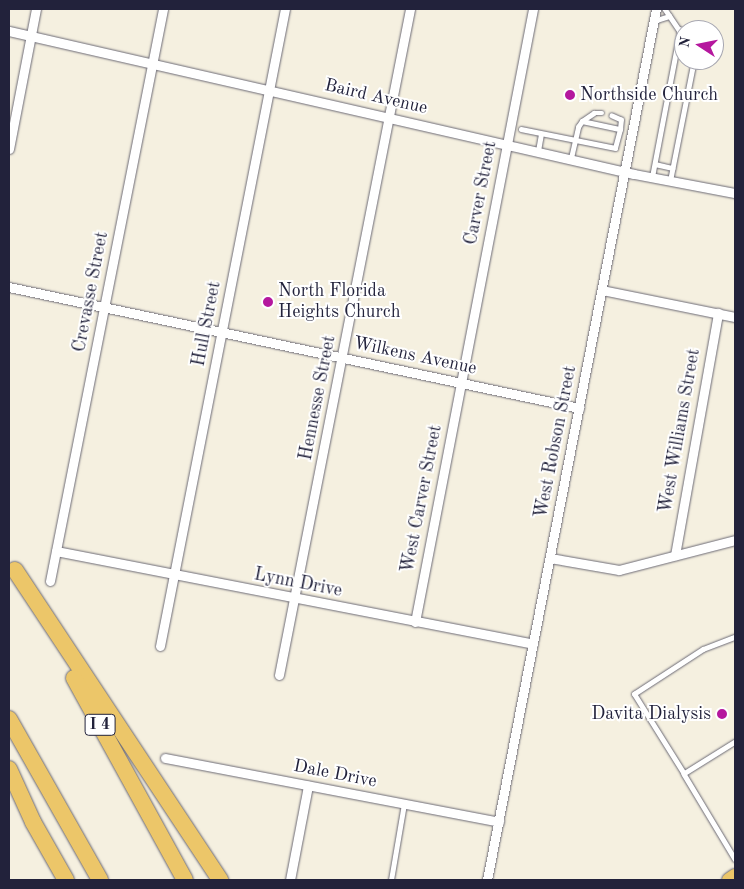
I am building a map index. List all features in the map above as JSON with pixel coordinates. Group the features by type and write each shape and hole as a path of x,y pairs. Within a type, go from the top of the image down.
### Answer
{"highway":[{"name":"I 4","path":"12,565 185,880"},
{"path":"12,565 220,880"},
{"path":"9,720 100,880"},
{"path":"9,769 33,822 66,880"}],"main road":[{"path":"729,880 735,876"}],"street":[{"path":"9,149 36,9"},
{"name":"Crevasse Street","path":"50,581 164,9"},
{"name":"Hull Street","path":"160,646 285,9"},
{"name":"Hennesse Street","path":"280,675 410,9"},
{"name":"Carver Street","path":"461,383 533,9"},
{"name":"West Robson Street","path":"487,880 656,9"},
{"name":"Baird Avenue","path":"9,31 390,116 625,171 735,193"},
{"name":"Wilkens Avenue","path":"9,287 223,330 579,408"},
{"path":"602,290 735,316"},
{"name":"West Williams Street","path":"675,555 718,313"},
{"name":"West Carver Street","path":"415,622 461,383"},
{"path":"550,558 619,570 735,540"},
{"name":"Lynn Drive","path":"56,551 533,644"},
{"name":"Dale Drive","path":"165,758 499,822"},
{"path":"290,880 308,786"}],"lane":[{"path":"665,9 674,22"},
{"path":"654,21 669,16"},
{"path":"652,177 674,62"},
{"path":"670,181 692,70"},
{"path":"570,158 582,121 594,113 602,113"},
{"path":"521,129 615,148 621,120 612,116"},
{"path":"582,121 634,127"},
{"path":"538,151 541,134"},
{"path":"655,164 673,168"},
{"path":"735,637 703,649 634,694 733,852 735,859"},
{"path":"684,774 735,742"},
{"path":"391,880 404,804"}],"place":[{"name":"Northside Church","path":"570,95"},
{"name":"North Florida Heights Church","path":"268,302"},
{"name":"Davita Dialysis","path":"722,714"}]}
